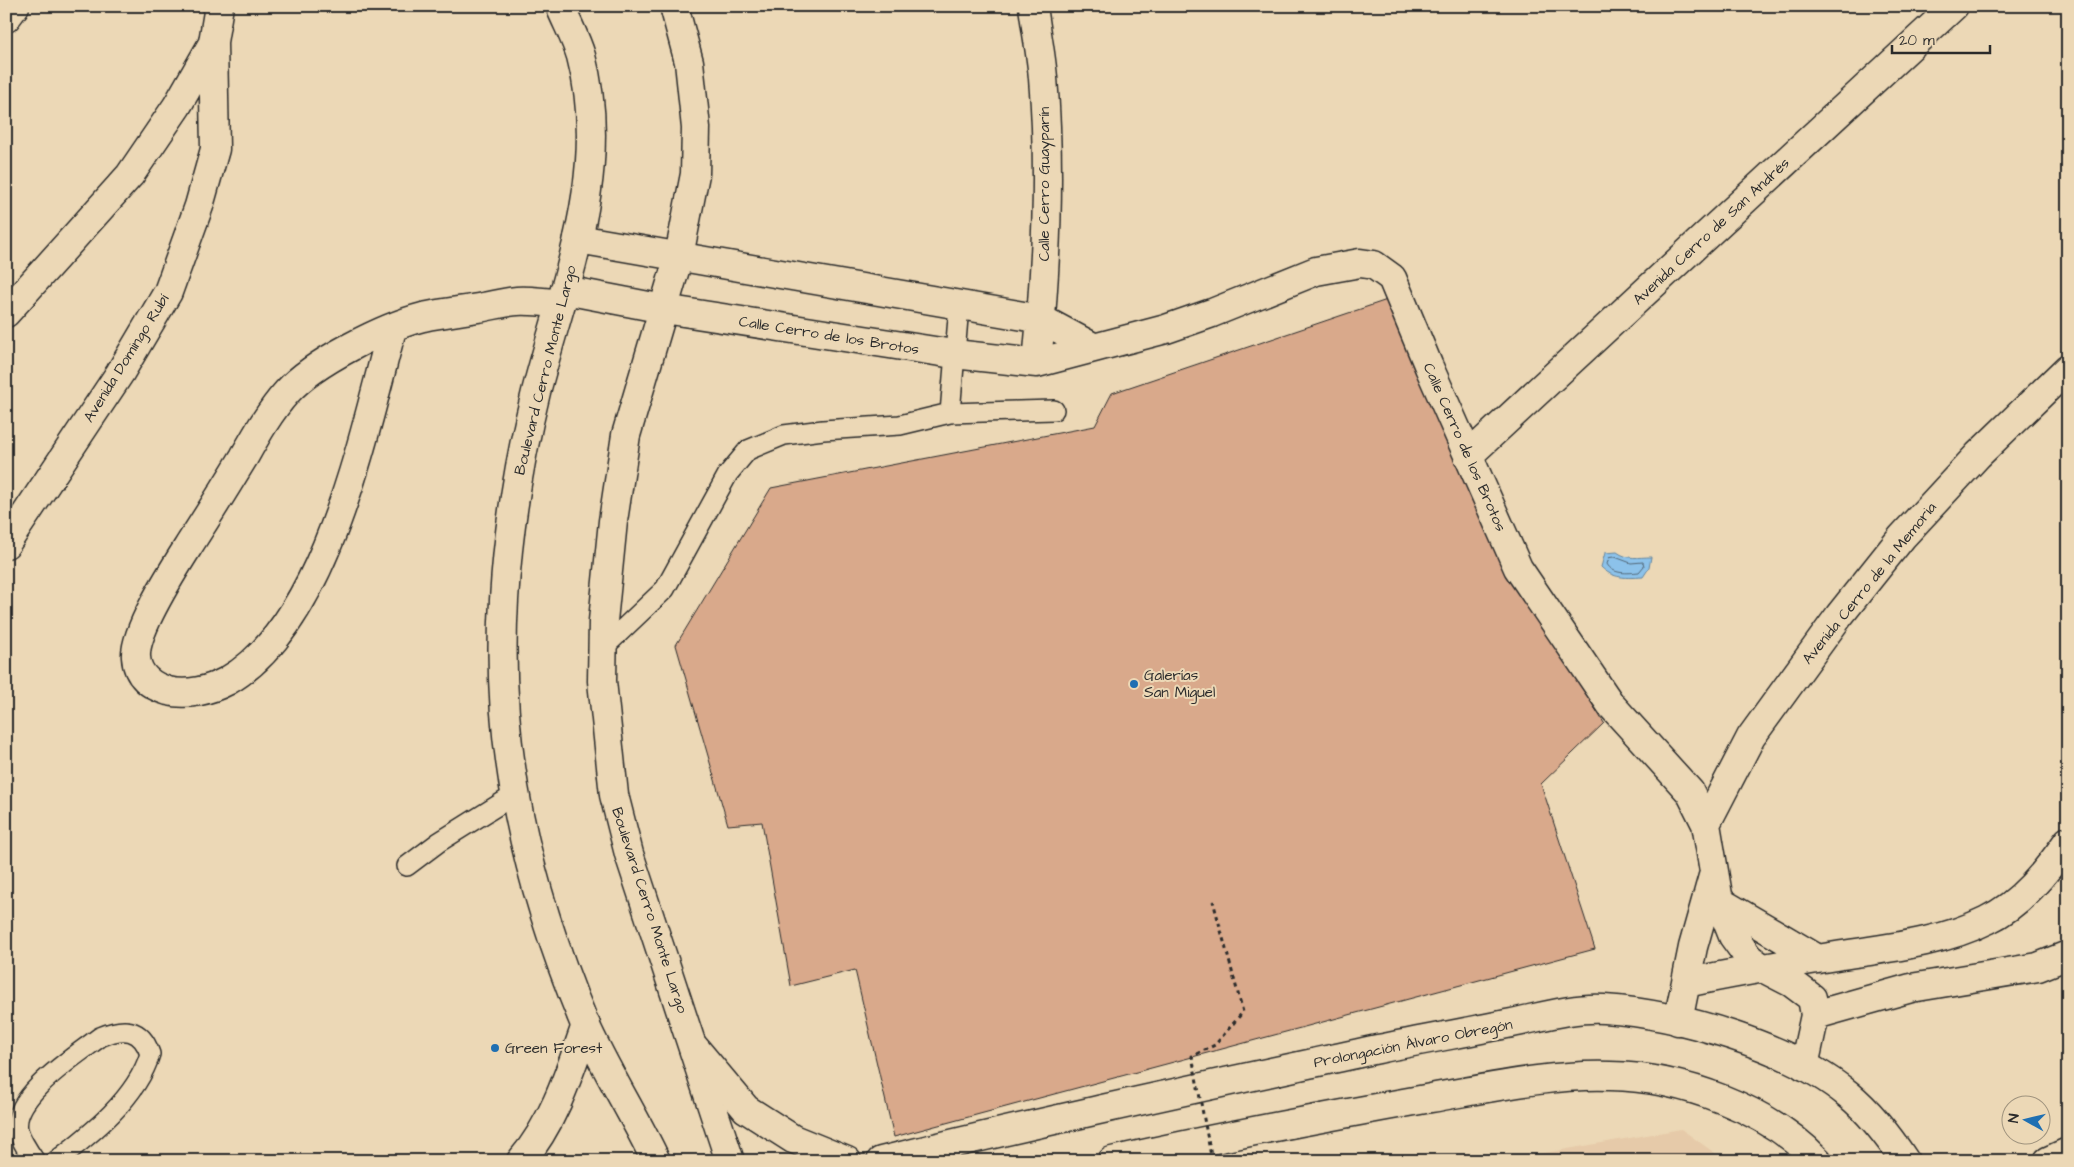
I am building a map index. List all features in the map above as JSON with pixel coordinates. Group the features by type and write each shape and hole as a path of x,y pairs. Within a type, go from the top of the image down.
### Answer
{"street":[{"path":"6,18 15,6"},
{"name":"Avenida Domingo Rubí","path":"6,544 125,364 168,292 199,206 215,149 214,42 219,6"},
{"name":"Boulevard Cerro Monte Largo","path":"560,6 580,56 591,127 591,161 578,239 537,390 518,472 509,537 504,603 507,742 514,795 527,859 539,901 586,1025 656,1161"},
{"name":"Boulevard Cerro Monte Largo","path":"674,6 689,62 696,128 695,174 680,256 626,435 613,521 603,621 602,681 614,795 629,854 730,1161"},
{"name":"Calle Cerro Guayparín","path":"1032,6 1043,77 1047,157 1046,232 1037,363"},
{"name":"Avenida Cerro de San Andrés","path":"1468,456 1954,6"},
{"path":"6,313 130,175 177,106 214,42"},
{"path":"578,239 1041,319 1093,347"},
{"name":"Calle Cerro de los Brotos","path":"392,330 349,485 319,563 291,615 268,647 239,674 215,688 190,692 172,692 147,682 138,669 135,656 143,628 188,548 269,415 297,382 320,364 392,330 422,317 517,301 563,297 664,309 954,354 1037,363 1149,334 1203,317 1316,271 1360,263 1374,265 1392,278 1518,568 1611,705 1690,792 1706,824 1719,901 1740,948 1761,967 1804,990 1812,998 1815,1015"},
{"name":"Avenida Cerro de la Memoria","path":"1706,824 1751,737 1839,616 1902,537 1978,455 2068,368"},
{"path":"1686,983 1761,967 1945,937 1988,920 2018,899 2052,862 2068,841"},
{"name":"Calle Cerro de los Brotos","path":"1678,1021 1693,947 1714,875"},
{"path":"1719,901 1818,959"},
{"path":"1804,1066 1815,1015 1911,988 2038,968 2068,955"},
{"name":"Prolongación Álvaro Obregón","path":"882,1161 1051,1120 1469,1030 1552,1014 1600,1009 1638,1013 1678,1021 1760,1046 1804,1066 1848,1094 1887,1133 1905,1161"},
{"path":"521,1161 552,1112 569,1075 586,1025"},
{"path":"694,1047 746,1109 793,1139 847,1161"},
{"path":"1112,1161 1233,1134 1524,1082 1611,1076 1662,1082 1701,1091 1773,1124 1794,1137 1818,1161"},
{"path":"2048,1161 2068,1152"}],"lane":[{"path":"950,414 959,306"},
{"path":"602,649 665,589 728,474 748,450 784,435 823,430 900,425 950,414 1054,410"},
{"path":"407,866 439,842 514,795"},
{"path":"34,1161 18,1128 19,1116 25,1102 38,1087 100,1037 112,1032 133,1032 142,1038 150,1054 136,1083 82,1141 56,1161"}],"path":[{"path":"1212,1161 1192,1056 1215,1045 1243,1012 1214,901"}],"shaded area":[{"path":"1681,1129 1726,1161 1499,1161"}],"water":[{"path":"1617,552 1629,557 1651,557 1649,568 1643,577 1615,576 1601,567 1605,553"}],"building":[{"name":"Galerías San Miguel","path":"1390,299 1518,583 1604,723 1541,784 1595,949 894,1137 855,970 791,986 762,822 728,825 676,645 771,488 1095,426 1112,393"}],"place":[{"name":"Galerías San Miguel","path":"1134,684"},
{"name":"Green Forest","path":"495,1048"}]}
